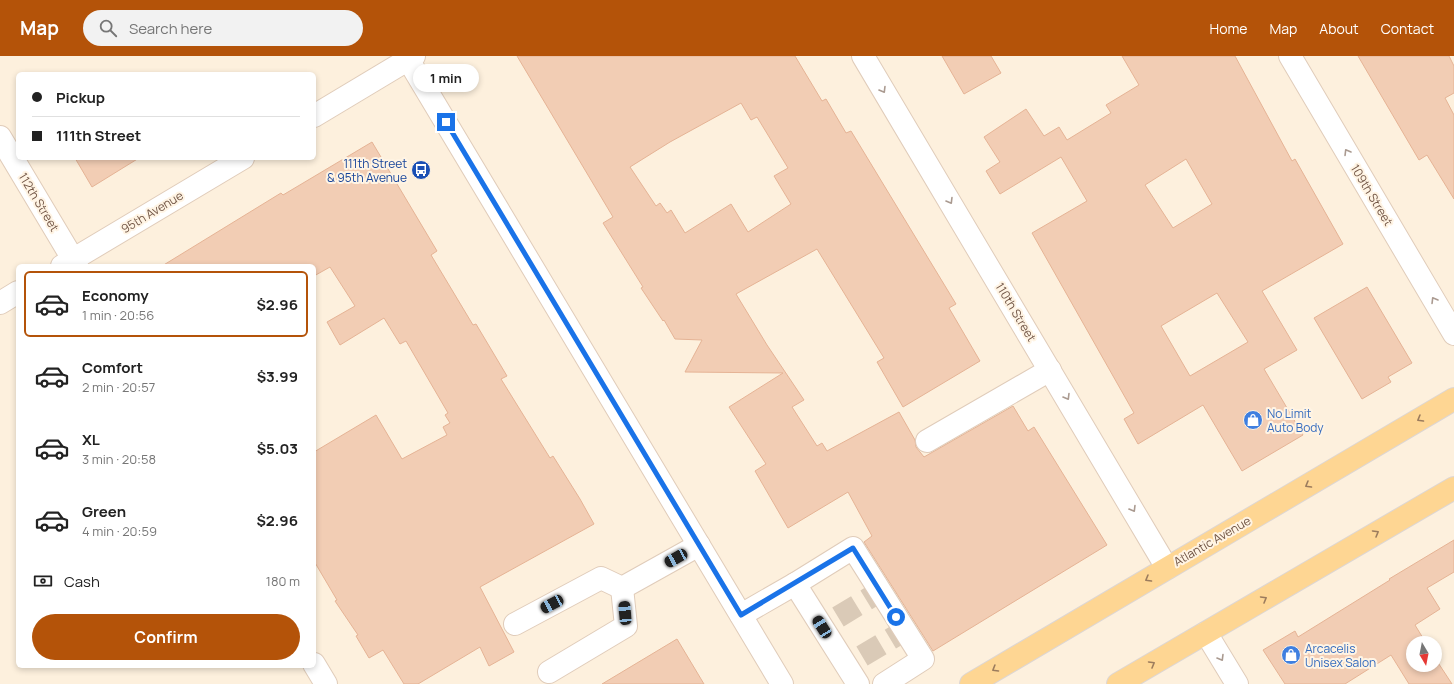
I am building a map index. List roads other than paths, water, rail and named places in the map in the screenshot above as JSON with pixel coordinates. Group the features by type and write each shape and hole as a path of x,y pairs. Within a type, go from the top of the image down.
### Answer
{"main road":[{"name":"Atlantic Avenue","path":"971,684 1454,399"},
{"path":"1118,684 1454,488"}],"street":[{"name":"110th Street","path":"864,56 1168,568"},
{"name":"109th Street","path":"1290,56 1454,334"},
{"path":"316,115 409,57 782,684"},
{"name":"112th Street","path":"0,137 71,264"},
{"name":"95th Avenue","path":"71,264 240,160"},
{"path":"0,303 16,293"},
{"path":"927,441 1050,370"},
{"path":"622,588 699,545"},
{"path":"741,615 853,548 877,593 902,632 923,659 913,676 884,684"},
{"path":"515,624 601,578 622,588"},
{"path":"795,584 830,622 854,660 858,684"},
{"path":"549,672 626,626 622,588"},
{"path":"1206,633 1237,684"},
{"path":"316,667 326,684"}],"tunnel":[{"path":"838,617 874,595"},
{"path":"862,656 899,634"}],"place":[{"name":"111th Street & 95th Avenue","path":"421,170"},
{"name":"No Limit Auto Body","path":"1253,420"},
{"name":"Arcacelis Unisex Salon","path":"1291,655"}]}
